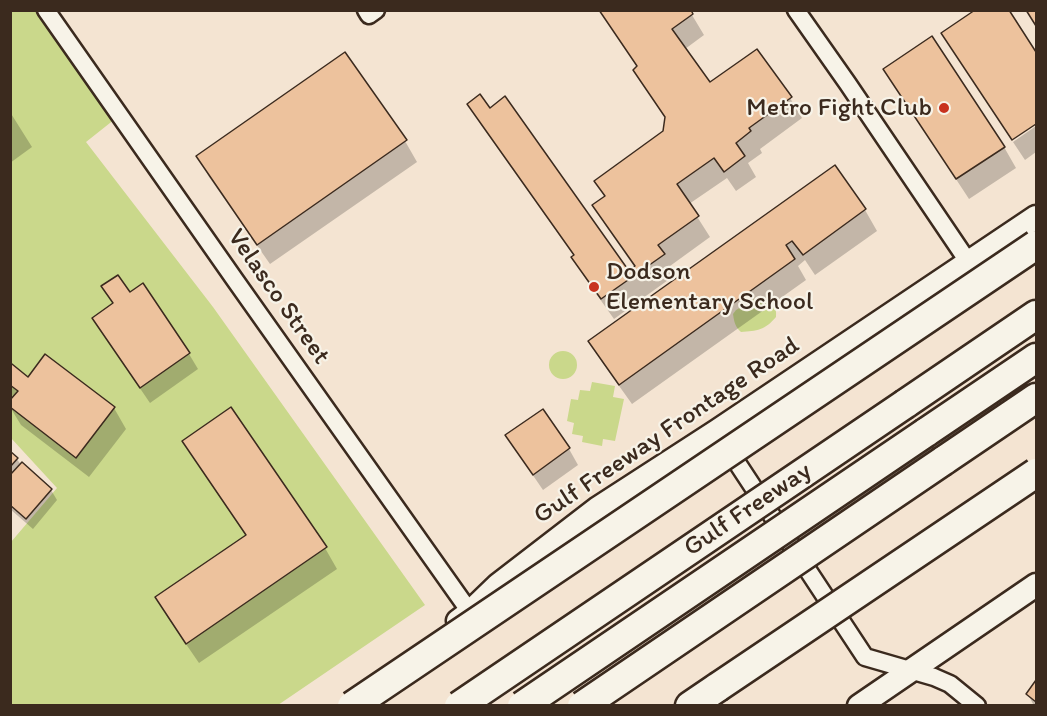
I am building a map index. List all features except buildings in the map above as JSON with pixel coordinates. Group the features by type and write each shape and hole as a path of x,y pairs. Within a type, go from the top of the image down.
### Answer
{"highway":[{"path":"352,705 1036,245"},
{"name":"Gulf Freeway","path":"459,705 1035,316"},
{"name":"Gulf Freeway","path":"522,705 1036,358"},
{"path":"582,705 1036,398"},
{"path":"983,434 1036,410"},
{"path":"691,705 1036,474"}],"main road":[{"name":"Gulf Freeway Frontage Road","path":"340,705 405,661 470,612 498,585 598,507 717,431 1036,217"},
{"path":"859,705 1036,585"}],"street":[{"name":"Velasco Street","path":"46,10 470,612"},
{"path":"803,14 969,263"},
{"path":"717,431 865,657 934,677 950,684 977,705"}],"green space":[{"path":"11,11 37,11 115,119 86,142 213,307 425,605 278,705 11,705 11,542 57,488 11,438"},
{"path":"758,297 770,299 773,302 776,317 760,329 741,332 736,326 733,314"},
{"path":"563,351 573,355 577,365 573,375 563,379 553,375 549,365 553,355"},
{"path":"592,382 615,386 613,397 624,399 615,441 603,439 602,446 582,442 583,436 572,434 574,423 567,421 571,399 578,400 580,390 590,391"}],"place":[{"name":"Metro Fight Club","path":"944,108"},
{"name":"Dodson Elementary School","path":"594,287"}]}
